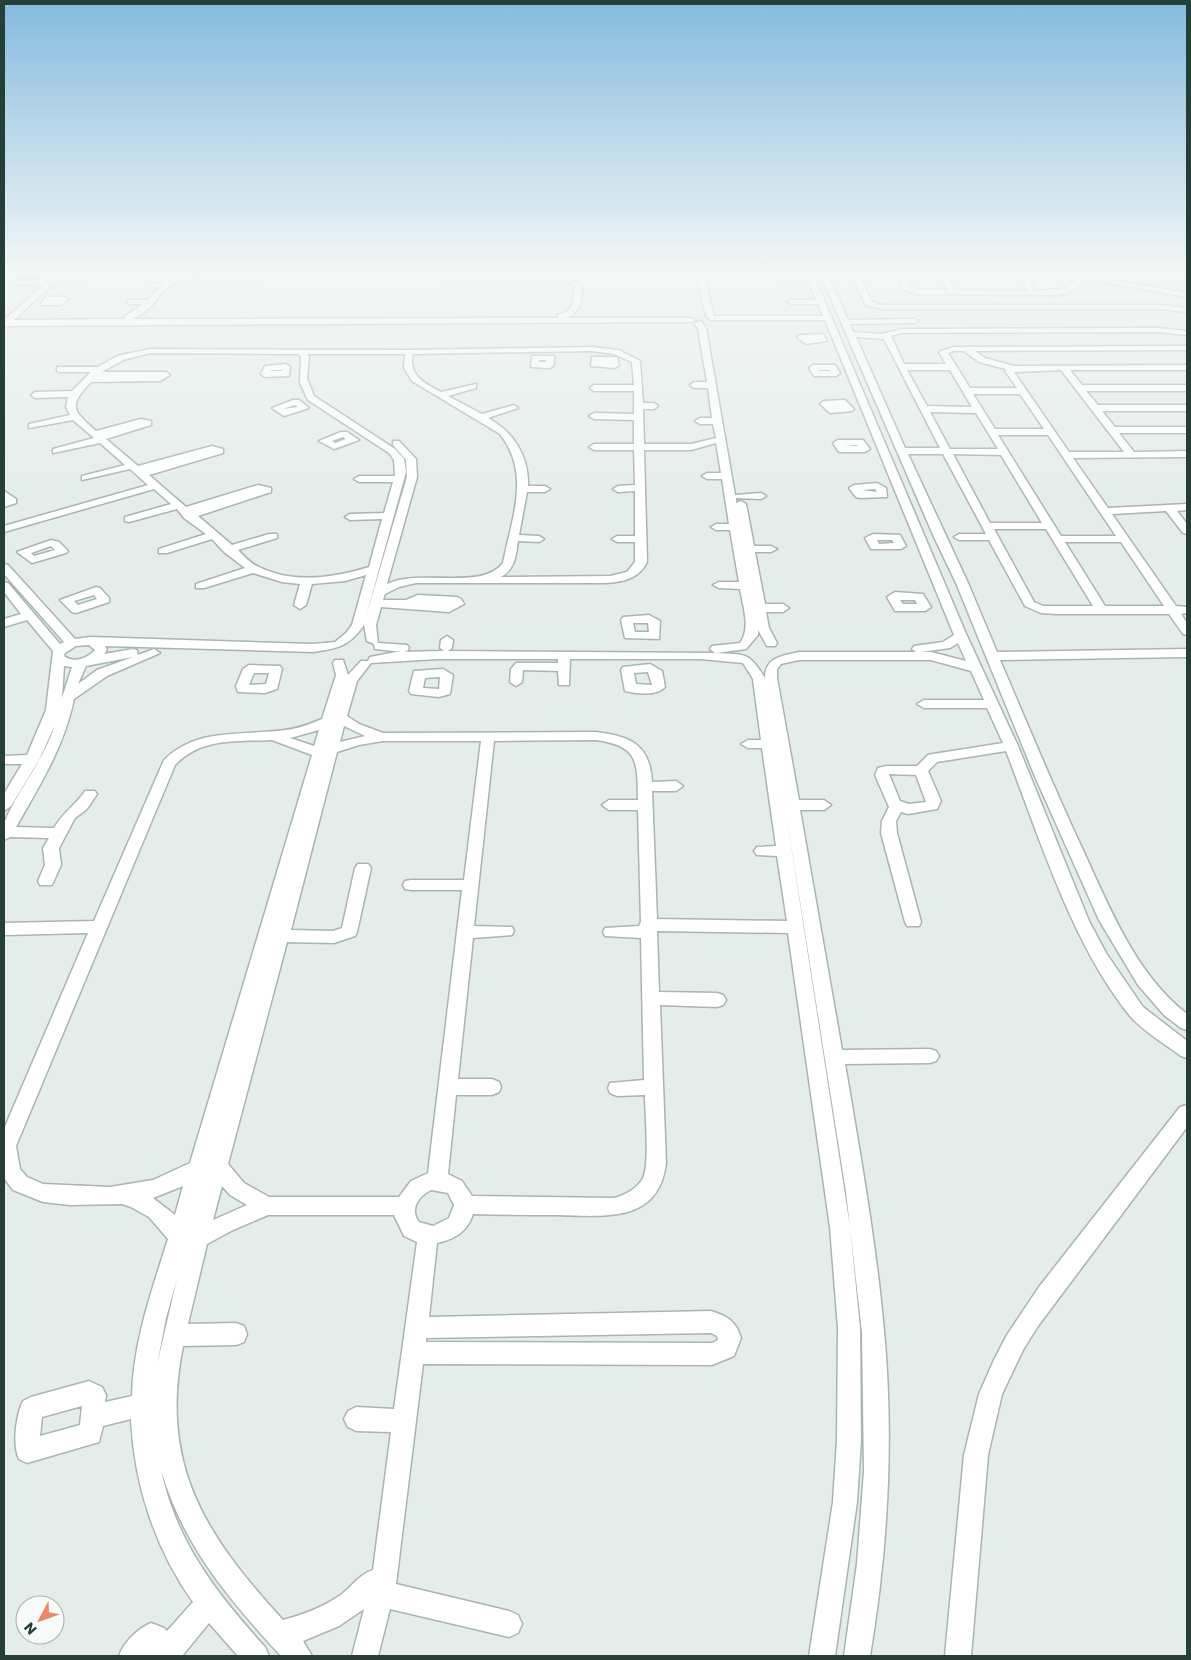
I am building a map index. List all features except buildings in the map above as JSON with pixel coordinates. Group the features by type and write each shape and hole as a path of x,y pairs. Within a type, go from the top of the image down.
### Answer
{"street":[{"path":"705,346 711,385 718,398 739,496 735,527 745,586 758,628 776,653"},
{"path":"715,346 718,421 726,476 750,549 760,608 758,628 750,638 745,653 758,679 846,1276 851,1382 845,1502 837,1567 822,1656"},
{"path":"839,346 990,704 1011,746 1081,921 1098,956 1137,1012 1187,1051"},
{"path":"856,346 993,656 1043,779 1107,920 1144,980 1170,1010 1187,1023"},
{"path":"891,346 1029,604 1041,609 1187,610"},
{"path":"1095,347 1114,366"},
{"path":"1101,610 943,351 966,348 1187,348"},
{"path":"966,348 982,360 1012,368 1187,367"},
{"path":"300,350 305,357 302,371 306,391 316,402 364,432 396,455 401,467 390,516 374,569 374,595 364,625"},
{"path":"256,1656 210,1603 181,1560 158,1509 145,1455 142,1405 150,1337 217,1165 222,1120 334,719 341,667 350,636 364,625 386,566 411,482 412,466 408,454 399,445 324,399 313,383 312,372 316,359 328,350"},
{"path":"374,569 335,580 307,580 272,576 252,569 135,470 75,416 70,407 75,394 92,374 118,358 150,351 328,350 543,354 609,351 628,356 638,364"},
{"path":"453,363 454,351"},
{"path":"410,352 407,365 410,375 420,384 503,432 514,446 522,470 522,489 512,553 507,568 486,580"},
{"path":"616,362 651,366"},
{"path":"374,595 396,584 416,580 611,579 628,575 640,565 638,364"},
{"path":"901,367 952,367"},
{"path":"1063,367 1131,454"},
{"path":"1012,368 1009,371 1065,456 1187,631"},
{"path":"60,369 92,374 160,378 166,376 92,374"},
{"path":"836,370 849,370"},
{"path":"287,371 302,371"},
{"path":"694,385 711,385"},
{"path":"440,395 473,386"},
{"path":"594,388 638,388"},
{"path":"1079,388 1187,388"},
{"path":"966,391 1022,391"},
{"path":"35,395 75,394"},
{"path":"302,405 316,402"},
{"path":"638,406 654,406"},
{"path":"849,406 864,406"},
{"path":"480,417 514,408"},
{"path":"1094,408 1187,408"},
{"path":"924,409 978,410"},
{"path":"32,426 75,416"},
{"path":"594,416 638,417"},
{"path":"349,423 360,420"},
{"path":"700,421 718,421"},
{"path":"1112,430 1187,430"},
{"path":"350,436 364,432"},
{"path":"992,432 1050,432"},
{"path":"56,451 97,437"},
{"path":"594,447 638,445 691,447 721,439"},
{"path":"864,446 882,446"},
{"path":"691,447 724,456"},
{"path":"902,451 1004,452"},
{"path":"1065,456 1187,454"},
{"path":"86,478 194,457"},
{"path":"706,476 726,476"},
{"path":"358,479 399,478"},
{"path":"4,529 154,486"},
{"path":"618,489 639,488"},
{"path":"522,489 544,489"},
{"path":"882,491 901,490"},
{"path":"4,494 12,501 4,504"},
{"path":"739,496 761,496"},
{"path":"129,520 183,511 238,497"},
{"path":"1104,511 1187,507"},
{"path":"1169,508 1187,532"},
{"path":"350,517 390,516"},
{"path":"986,526 1049,526"},
{"path":"716,527 735,527"},
{"path":"163,551 212,536"},
{"path":"228,550 273,536"},
{"path":"960,537 992,537"},
{"path":"515,538 540,539"},
{"path":"617,539 640,539"},
{"path":"1057,539 1124,540"},
{"path":"900,542 923,542"},
{"path":"750,549 771,549"},
{"path":"512,553 519,570 530,580"},
{"path":"4,563 26,556"},
{"path":"386,566 416,580"},
{"path":"4,567 72,643"},
{"path":"200,586 252,569"},
{"path":"300,606 307,580"},
{"path":"335,580 374,595 409,604"},
{"path":"4,585 66,663 86,661 122,653 310,655 341,667 443,648 564,661"},
{"path":"718,586 745,586"},
{"path":"923,602 948,602"},
{"path":"45,613 69,605"},
{"path":"760,608 783,608"},
{"path":"4,617 27,613"},
{"path":"4,624 27,613"},
{"path":"364,625 376,644 379,654 369,662"},
{"path":"745,653 763,665 776,653 799,650 926,649 946,645 961,636"},
{"path":"341,667 358,639 376,644 443,648 713,655 745,653 759,641 776,653 799,656 931,656 959,662 976,670"},
{"path":"4,806 28,771 57,739 70,696 73,678 86,661 101,650 99,645 93,642"},
{"path":"59,833 5,834 28,771 53,712 59,656 72,643 313,648 341,667"},
{"path":"434,673 443,648"},
{"path":"70,696 107,670 154,653"},
{"path":"516,682 517,669 520,666 640,653"},
{"path":"776,653 771,669 771,678 840,1093 869,1288 876,1406 874,1515 857,1656"},
{"path":"993,656 1187,653"},
{"path":"264,668 268,655"},
{"path":"564,661 564,682"},
{"path":"924,704 990,704"},
{"path":"198,1170 153,1189 122,1196 60,1196 38,1193 21,1185 15,1179 7,1164 8,1138 173,758 189,746 206,740 300,732 334,719 383,737"},
{"path":"269,736 325,751 383,737 596,736 613,739 627,745 642,759 645,770 656,1172 648,1188 634,1201 614,1207 465,1205"},
{"path":"437,1181 488,736"},
{"path":"748,744 768,744"},
{"path":"920,771 934,804 926,808 897,806 892,801 882,775 883,771 920,771 934,758 1011,746"},
{"path":"300,1656 214,1559 200,1537 172,1468 164,1419 165,1382 174,1335 198,1170 222,1120 281,936 325,751"},
{"path":"4,760 28,771"},
{"path":"4,769 28,771"},
{"path":"645,787 676,786"},
{"path":"46,881 53,865 51,848 69,815 82,806 90,794"},
{"path":"610,805 646,805"},
{"path":"792,805 824,805"},
{"path":"897,806 889,821 888,833 913,922"},
{"path":"762,852 783,851"},
{"path":"281,936 334,937 349,932 363,868"},
{"path":"410,885 471,885"},
{"path":"4,929 98,927"},
{"path":"611,932 648,929 794,927"},
{"path":"466,932 506,932"},
{"path":"650,998 717,1000"},
{"path":"834,1057 930,1056"},
{"path":"448,1087 492,1087"},
{"path":"617,1088 654,1087"},
{"path":"819,1092 840,1093"},
{"path":"958,1656 976,1455 980,1426 994,1384 1005,1359 1033,1311 1187,1113"},
{"path":"217,1165 237,1189 267,1206"},
{"path":"437,1181 444,1181 457,1188 465,1205 461,1219 456,1225 443,1233 428,1235 414,1230 408,1225 403,1213 406,1199 415,1188 437,1181"},
{"path":"122,1196 157,1210 188,1239"},
{"path":"188,1239 267,1206 404,1206"},
{"path":"365,1656 374,1592 385,1563 428,1235"},
{"path":"413,1353 712,1354 723,1352 729,1347 731,1339 728,1330 721,1324 712,1322 416,1328"},
{"path":"174,1335 236,1334"},
{"path":"93,1417 142,1405"},
{"path":"356,1419 404,1421"},
{"path":"279,1634 298,1630 338,1613 374,1592 509,1624"},
{"path":"132,1656 151,1636 155,1637 168,1654 210,1603"}]}
